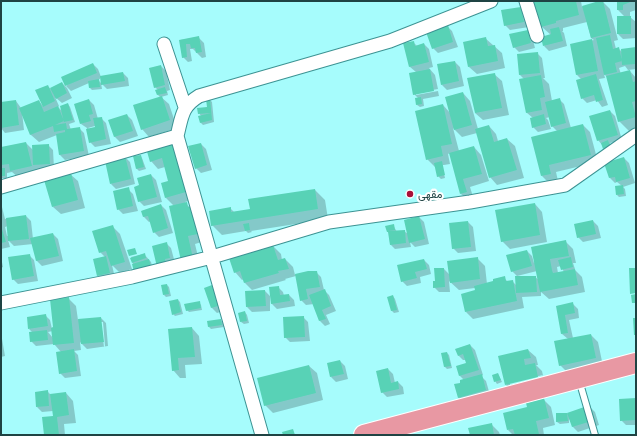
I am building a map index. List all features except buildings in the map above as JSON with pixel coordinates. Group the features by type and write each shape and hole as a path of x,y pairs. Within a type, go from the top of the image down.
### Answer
{"main road":[{"path":"364,435 636,363"}],"street":[{"path":"262,435 177,136 185,107 199,96 390,41 491,1"},
{"path":"526,1 537,36"},
{"path":"164,44 185,107"},
{"path":"1,303 132,277 212,257 329,222 470,202 565,185 636,135"},
{"path":"1,187 177,136"}],"lane":[{"path":"579,378 595,435"}],"place":[{"name":"مقهى","path":"410,194"}]}
